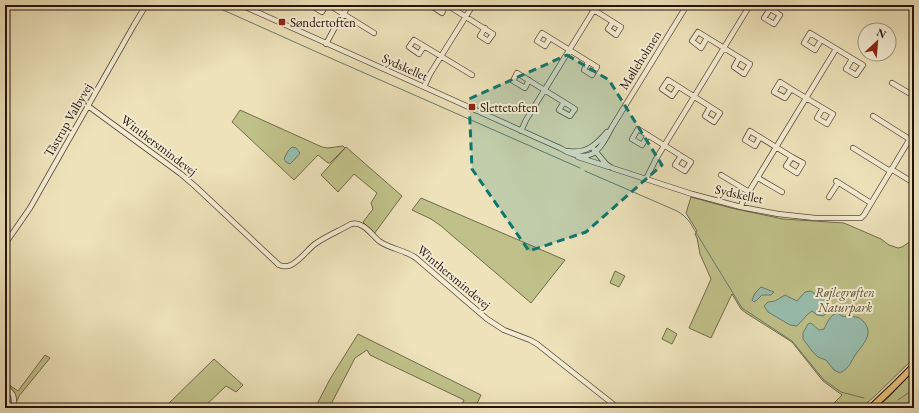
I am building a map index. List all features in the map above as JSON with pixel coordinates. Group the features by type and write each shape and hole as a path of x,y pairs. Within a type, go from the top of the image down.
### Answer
{"highway":[{"path":"871,408 914,366"},
{"path":"909,408 914,406"}],"street":[{"name":"Tåstrup Valbyvej","path":"5,244 37,196 146,5"},
{"name":"Sydskellet","path":"241,5 560,148 574,152 592,147 606,164 612,168"},
{"path":"311,5 322,12 326,5"},
{"path":"329,5 374,33"},
{"path":"326,44 349,5"},
{"path":"435,5 433,7 442,13 446,5 485,28"},
{"path":"424,87 430,74 473,5"},
{"path":"586,5 613,22"},
{"path":"521,131 526,120 597,5"},
{"name":"Mølleholmen","path":"596,151 603,144 612,126 687,5"},
{"path":"646,180 664,145 750,5"},
{"path":"764,5 770,9"},
{"path":"550,38 588,62"},
{"path":"707,38 739,58"},
{"path":"821,40 852,59"},
{"path":"424,46 472,75"},
{"path":"741,207 742,203 836,49"},
{"path":"529,80 564,102"},
{"path":"892,83 914,96"},
{"path":"678,87 710,107"},
{"path":"790,89 823,108"},
{"name":"Winthersmindevej","path":"88,106 181,174 279,265 283,267 295,263 314,244 322,239 351,224 358,224 385,245 404,251 416,258 494,325 537,344 618,408"},
{"path":"872,116 912,141"},
{"name":"Mølleholmen","path":"592,147 600,141 612,126"},
{"path":"829,197 837,182 871,203 891,170 912,141 914,132"},
{"path":"648,135 681,156"},
{"path":"760,137 792,156"},
{"name":"Sydskellet","path":"560,148 581,158 702,198 771,213 815,218 861,218 871,203"},
{"path":"853,148 914,183"},
{"path":"577,156 587,156 596,151"},
{"path":"721,175 749,192"},
{"path":"758,178 782,192"},
{"path":"5,387 13,394 14,408"}],"highlighted area":[{"path":"567,55 609,80 662,165 586,232 529,251 472,169 469,99"}],"green space":[{"path":"240,110 322,147 328,148 343,146 345,148 330,163 318,155 294,180 232,122"},
{"path":"346,147 402,196 374,234 363,222 373,209 371,203 377,193 354,174 338,192 321,175"},
{"name":"Røjlegrøften Naturpark","path":"691,197 731,208 783,219 844,223 898,248 914,239 914,358 861,408 829,408 842,395 823,381 792,342 741,309 732,294 711,338 689,328 711,279 700,254 695,234 697,231 686,213"},
{"path":"421,198 565,260 531,303 441,226 431,219 412,210"},
{"path":"615,271 625,276 619,287 610,283"},
{"path":"667,328 677,334 672,344 662,339"},
{"path":"358,334 481,395 475,408 460,408 464,400 370,355 367,350 355,358 329,408 315,408 330,379"},
{"path":"45,355 50,358 19,396 17,401 9,408 5,408 5,382 18,391"},
{"path":"214,359 243,385 236,392 226,386 203,408 164,408"},
{"path":"914,370 914,401 896,408 876,408 889,397"}],"shaded area":[{"path":"292,147 296,148 300,153 290,164 284,159"},
{"path":"761,287 774,292 771,295 762,295 754,302 752,300 755,293"},
{"path":"811,291 824,299 831,306 827,313 823,316 817,315 812,311 797,326 790,325 768,312 764,306 768,302 775,301 785,295 797,301 805,292"},
{"path":"837,313 845,317 856,317 861,319 868,330 867,338 848,366 840,373 834,370 826,360 818,357 803,339 803,333 808,324 811,323 819,330 824,329 831,317"}],"waterway":[{"path":"212,5 580,168"},
{"path":"907,5 914,13"},
{"path":"585,171 683,215 689,221 742,308 792,341 824,380 841,392 864,398"},
{"path":"898,400 914,389"}],"place":[{"name":"Søndertoften","path":"282,22"},
{"name":"Slettetoften","path":"472,107"}]}
